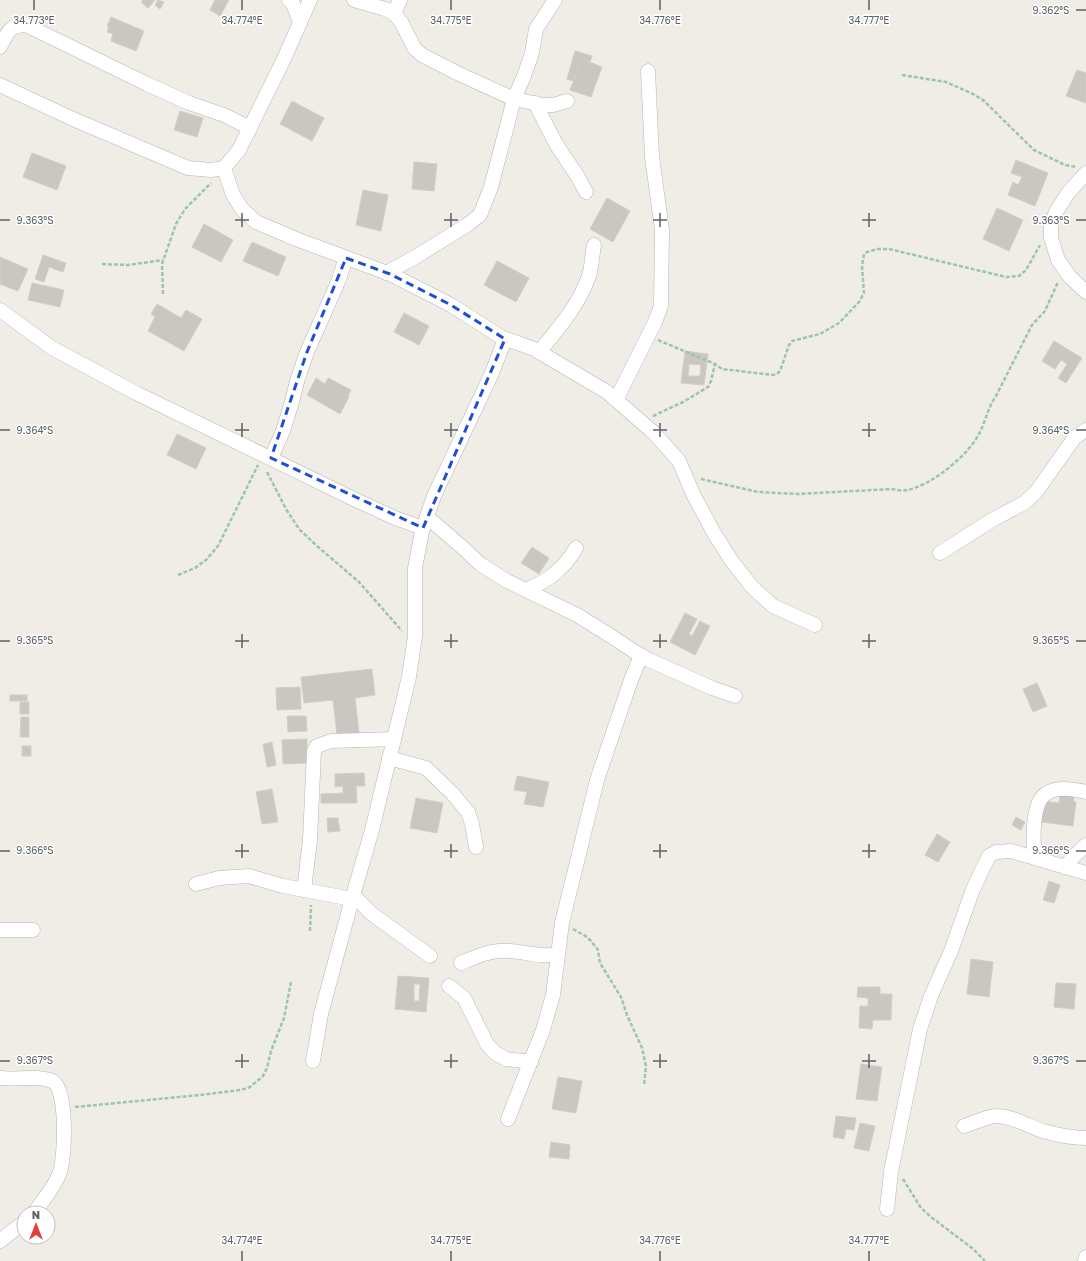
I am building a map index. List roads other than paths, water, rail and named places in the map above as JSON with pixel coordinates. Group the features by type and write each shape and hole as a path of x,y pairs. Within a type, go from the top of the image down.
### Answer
{"street":[{"path":"289,0 300,22"},
{"path":"0,85 73,119 188,168 211,170 222,168 239,150 283,61 310,0"},
{"path":"354,0 394,13 402,22 415,48 422,55 457,73 514,99 553,105 567,101"},
{"path":"394,13 400,0"},
{"path":"386,273 417,256 467,225 480,215 491,187 514,99 532,53 536,29 555,0"},
{"path":"0,47 9,31 15,26 26,25 147,84 224,115 250,128"},
{"path":"616,400 648,336 661,306 662,230 652,157 648,71"},
{"path":"535,103 556,144 586,192"},
{"path":"222,168 233,195 242,209 256,222 296,239 386,273 451,305 505,339 539,352 607,392 654,432 679,461 714,533 731,560 752,587 773,606 815,625"},
{"path":"1082,170 1056,212 1051,225 1051,238 1058,260 1070,277 1086,292"},
{"path":"539,352 559,328 578,300 589,276 594,245"},
{"path":"263,456 285,424 307,352 338,282 346,258"},
{"path":"0,310 52,348 136,393 263,456 395,518 425,523 462,547 480,564 507,581 577,615 641,656 712,688 735,696"},
{"path":"313,1061 321,1014 372,830 409,677 414,644 416,568 425,523 434,496 492,373 505,339"},
{"path":"940,553 992,520 1024,503 1036,492 1075,437 1086,430"},
{"path":"526,590 547,581 557,573 576,548"},
{"path":"508,1119 543,1030 553,995 562,923 597,780 631,680 641,656"},
{"path":"308,891 314,751 317,746 331,741 394,739"},
{"path":"389,758 426,768 452,793 468,812 472,824 476,847"},
{"path":"1035,858 1033,827 1040,802 1046,793 1056,789 1069,789 1086,792"},
{"path":"1065,867 1086,845"},
{"path":"887,1209 892,1164 922,1022 931,996 951,951 982,870 989,856 996,852 1011,851 1086,874"},
{"path":"196,884 226,877 249,876 283,886 353,897 372,914 430,956"},
{"path":"0,930 33,930"},
{"path":"461,963 488,952 496,951 512,951 542,956 557,954"},
{"path":"449,986 464,998 488,1044 495,1053 506,1059 531,1062"},
{"path":"0,1078 39,1078 52,1081 58,1086 62,1108 64,1148 60,1171 54,1184 40,1205"},
{"path":"964,1126 997,1116 1008,1118 1058,1135 1086,1138"},
{"path":"0,1241 16,1228"},
{"path":"1085,1261 1086,1257"}]}
